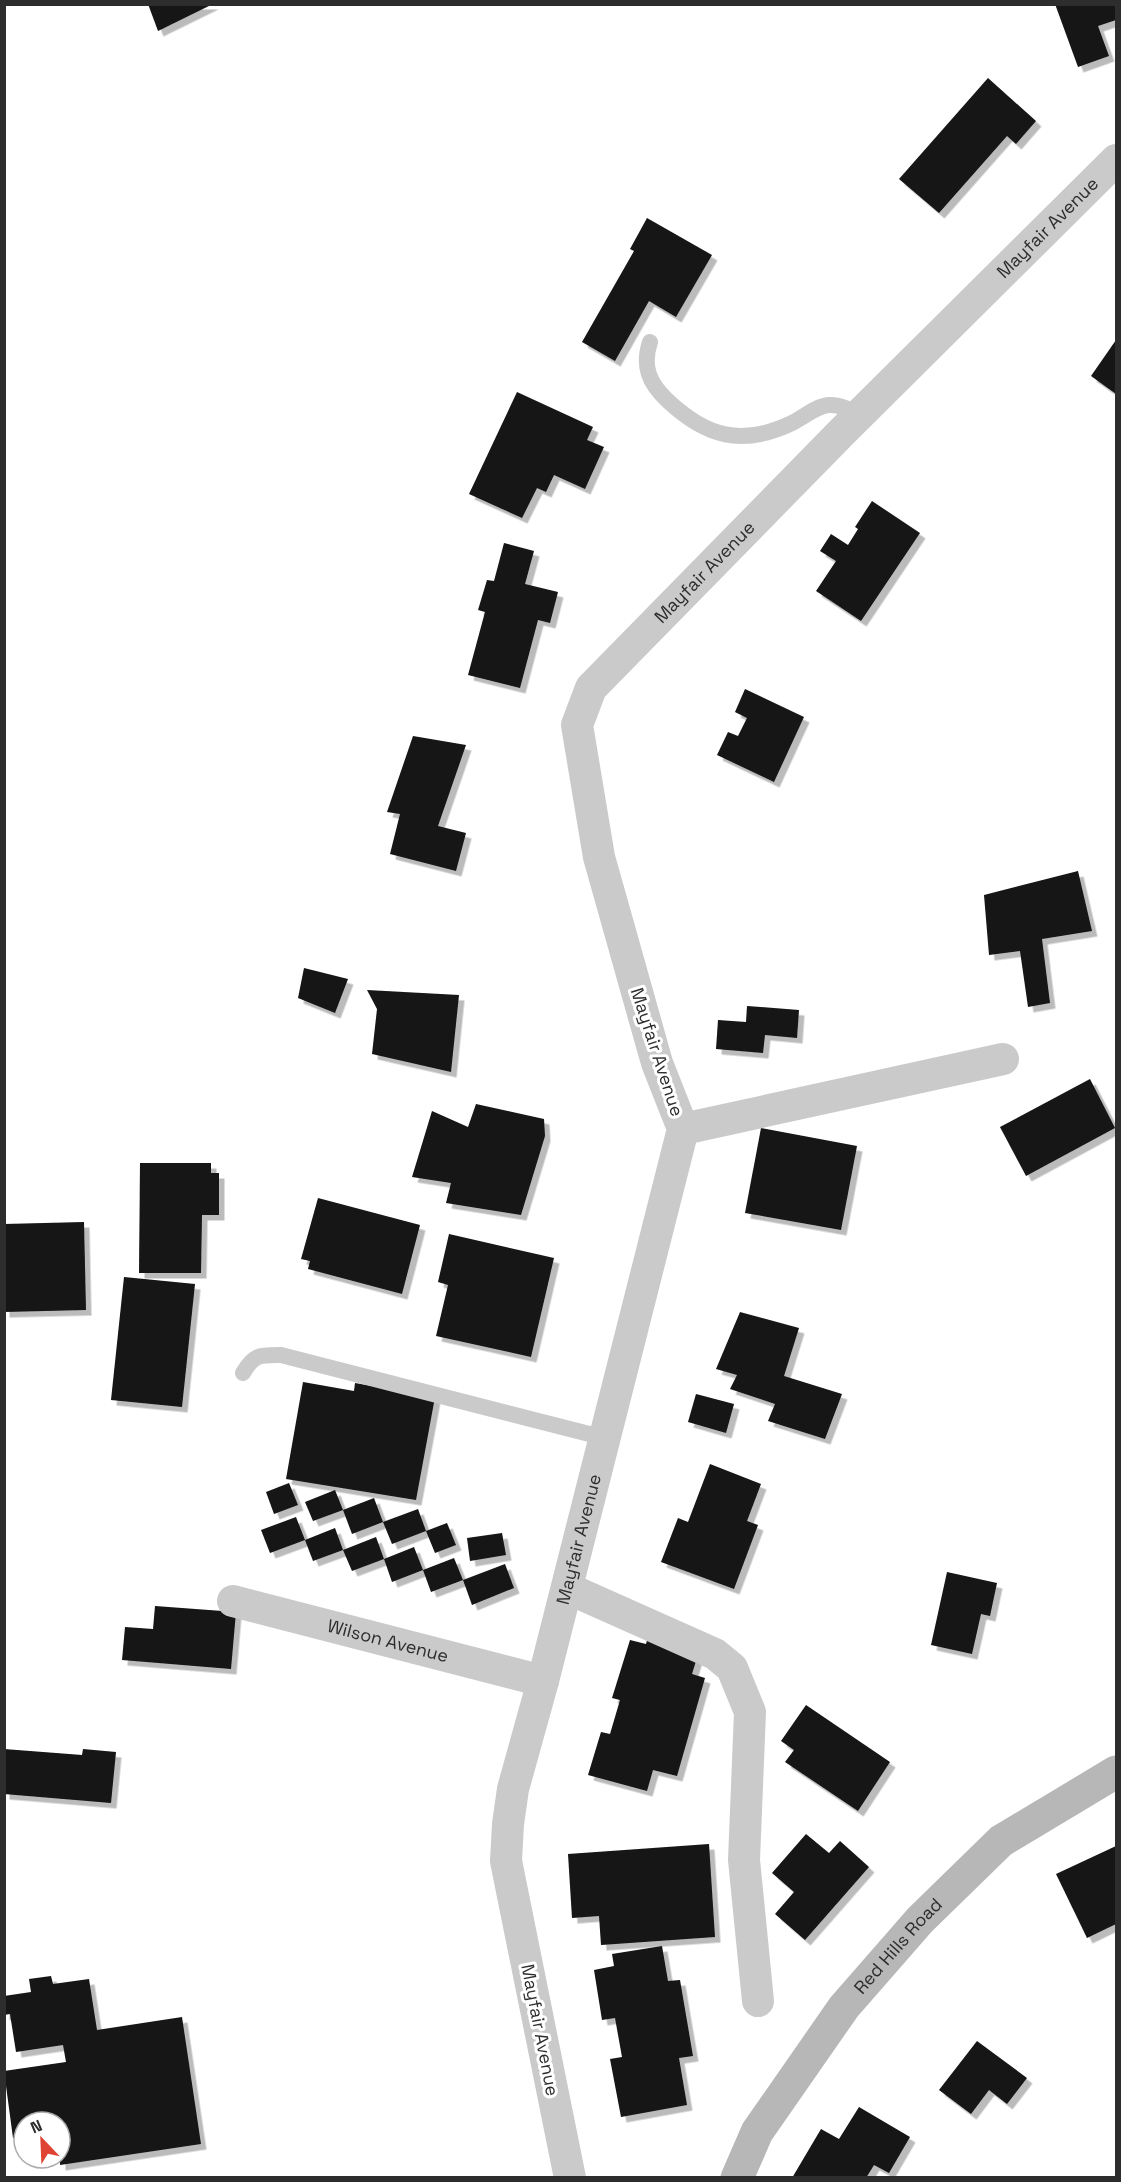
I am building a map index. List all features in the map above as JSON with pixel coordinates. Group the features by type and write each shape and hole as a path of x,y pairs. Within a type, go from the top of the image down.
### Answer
{"main road":[{"name":"Red Hills Road","path":"737,2178 757,2132 844,2007 920,1920 1001,1841 1116,1772"}],"street":[{"name":"Mayfair Avenue","path":"563,2175 506,1861 508,1824 513,1789 567,1588 683,1129 657,1063 599,857 577,725 591,688 859,415 1116,160"},
{"path":"683,1129 1003,1059"},
{"path":"567,1588 715,1654 732,1668 750,1712 744,1860 758,2001"},
{"name":"Wilson Avenue","path":"233,1602 543,1681"}],"lane":[{"path":"650,342 646,354 646,367 658,391 696,423 721,435 739,436 780,429 826,405 838,405 859,415"},
{"path":"243,1373 250,1360 261,1355 281,1354 605,1438"}],"building":[{"path":"148,4 213,4 158,31"},
{"path":"1055,4 1116,4 1116,20 1098,26 1109,56 1078,67"},
{"path":"988,78 1036,121 1016,144 1007,136 939,213 899,179"},
{"path":"647,218 712,255 676,317 649,301 615,361 582,342 634,251 630,249"},
{"path":"1116,340 1116,394 1091,376"},
{"path":"517,392 593,427 587,440 604,447 585,489 554,475 546,492 537,488 522,518 469,494"},
{"path":"872,501 920,533 861,621 816,591 836,561 820,551 831,534 848,545 858,529 855,527"},
{"path":"504,543 534,551 525,584 558,592 550,623 538,620 520,688 468,675 485,612 478,610 487,580 494,581"},
{"path":"745,689 804,717 774,782 717,755 728,732 738,736 747,718 735,712"},
{"path":"413,736 466,745 438,826 466,833 456,871 390,854 400,814 387,812"},
{"path":"1078,871 1092,931 1042,939 1050,1003 1028,1007 1020,951 989,955 984,895"},
{"path":"304,968 348,979 335,1013 298,998"},
{"path":"367,990 459,995 451,1072 372,1054 377,1009"},
{"path":"747,1006 799,1010 797,1038 765,1035 763,1053 716,1049 718,1020 746,1022"},
{"path":"1090,1079 1115,1128 1026,1176 1000,1127"},
{"path":"476,1104 544,1119 545,1136 521,1215 446,1203 451,1183 412,1177 432,1111 468,1127"},
{"path":"761,1128 857,1146 841,1230 745,1213"},
{"path":"140,1163 211,1163 211,1173 219,1173 219,1215 202,1215 201,1273 139,1273"},
{"path":"318,1198 420,1225 402,1294 308,1269 310,1261 301,1259"},
{"path":"84,1222 86,1310 4,1312 4,1224"},
{"path":"449,1234 554,1258 531,1357 436,1336 448,1285 438,1282"},
{"path":"124,1277 195,1284 182,1407 111,1400"},
{"path":"740,1312 799,1328 784,1376 842,1394 825,1439 768,1421 775,1404 730,1389 737,1375 716,1369"},
{"path":"303,1382 354,1391 355,1383 435,1397 416,1500 286,1479"},
{"path":"696,1394 734,1404 726,1433 688,1422"},
{"path":"710,1464 761,1484 747,1521 758,1525 734,1589 661,1562 678,1518 688,1522"},
{"path":"289,1483 298,1505 274,1514 266,1492"},
{"path":"335,1490 343,1510 313,1521 305,1502"},
{"path":"374,1498 383,1522 352,1534 343,1510"},
{"path":"418,1509 426,1531 392,1544 383,1522"},
{"path":"296,1517 305,1540 270,1553 261,1530"},
{"path":"447,1523 456,1545 435,1553 426,1531"},
{"path":"335,1528 343,1550 313,1561 305,1540"},
{"path":"502,1533 506,1555 470,1561 467,1538"},
{"path":"376,1537 384,1559 352,1571 343,1550"},
{"path":"414,1547 423,1570 392,1582 384,1559"},
{"path":"454,1558 463,1580 431,1592 423,1570"},
{"path":"505,1564 514,1588 472,1605 463,1580"},
{"path":"947,1572 997,1583 990,1616 981,1614 972,1654 931,1645"},
{"path":"155,1606 236,1612 231,1669 122,1660 125,1627 153,1629"},
{"path":"648,1637 699,1651 692,1674 705,1678 677,1776 653,1770 647,1791 588,1775 601,1732 610,1734 620,1700 612,1698 630,1640 646,1644"},
{"path":"806,1705 890,1762 858,1811 785,1762 794,1750 781,1741"},
{"path":"4,1749 82,1755 83,1749 116,1752 111,1803 4,1794"},
{"path":"806,1834 829,1853 840,1841 869,1867 805,1940 775,1914 794,1892 772,1873"},
{"path":"709,1844 715,1937 601,1945 599,1916 572,1918 568,1854"},
{"path":"1116,1846 1116,1924 1087,1938 1056,1874"},
{"path":"662,1946 668,1981 680,1980 693,2056 679,2058 687,2105 621,2117 610,2059 622,2057 615,2018 602,2020 594,1970 614,1966 612,1954"},
{"path":"51,1976 53,1984 89,1979 97,2030 182,2017 201,2144 72,2163 72,2110 12,2110 12,2131 4,2071 66,2062 63,2045 16,2052 10,2014 4,2015 4,1996 31,1992 29,1979"},
{"path":"977,2041 1027,2078 1007,2104 989,2090 971,2114 939,2090"},
{"path":"859,2107 910,2137 889,2173 874,2165 866,2178 792,2178 821,2129 839,2139"}]}
